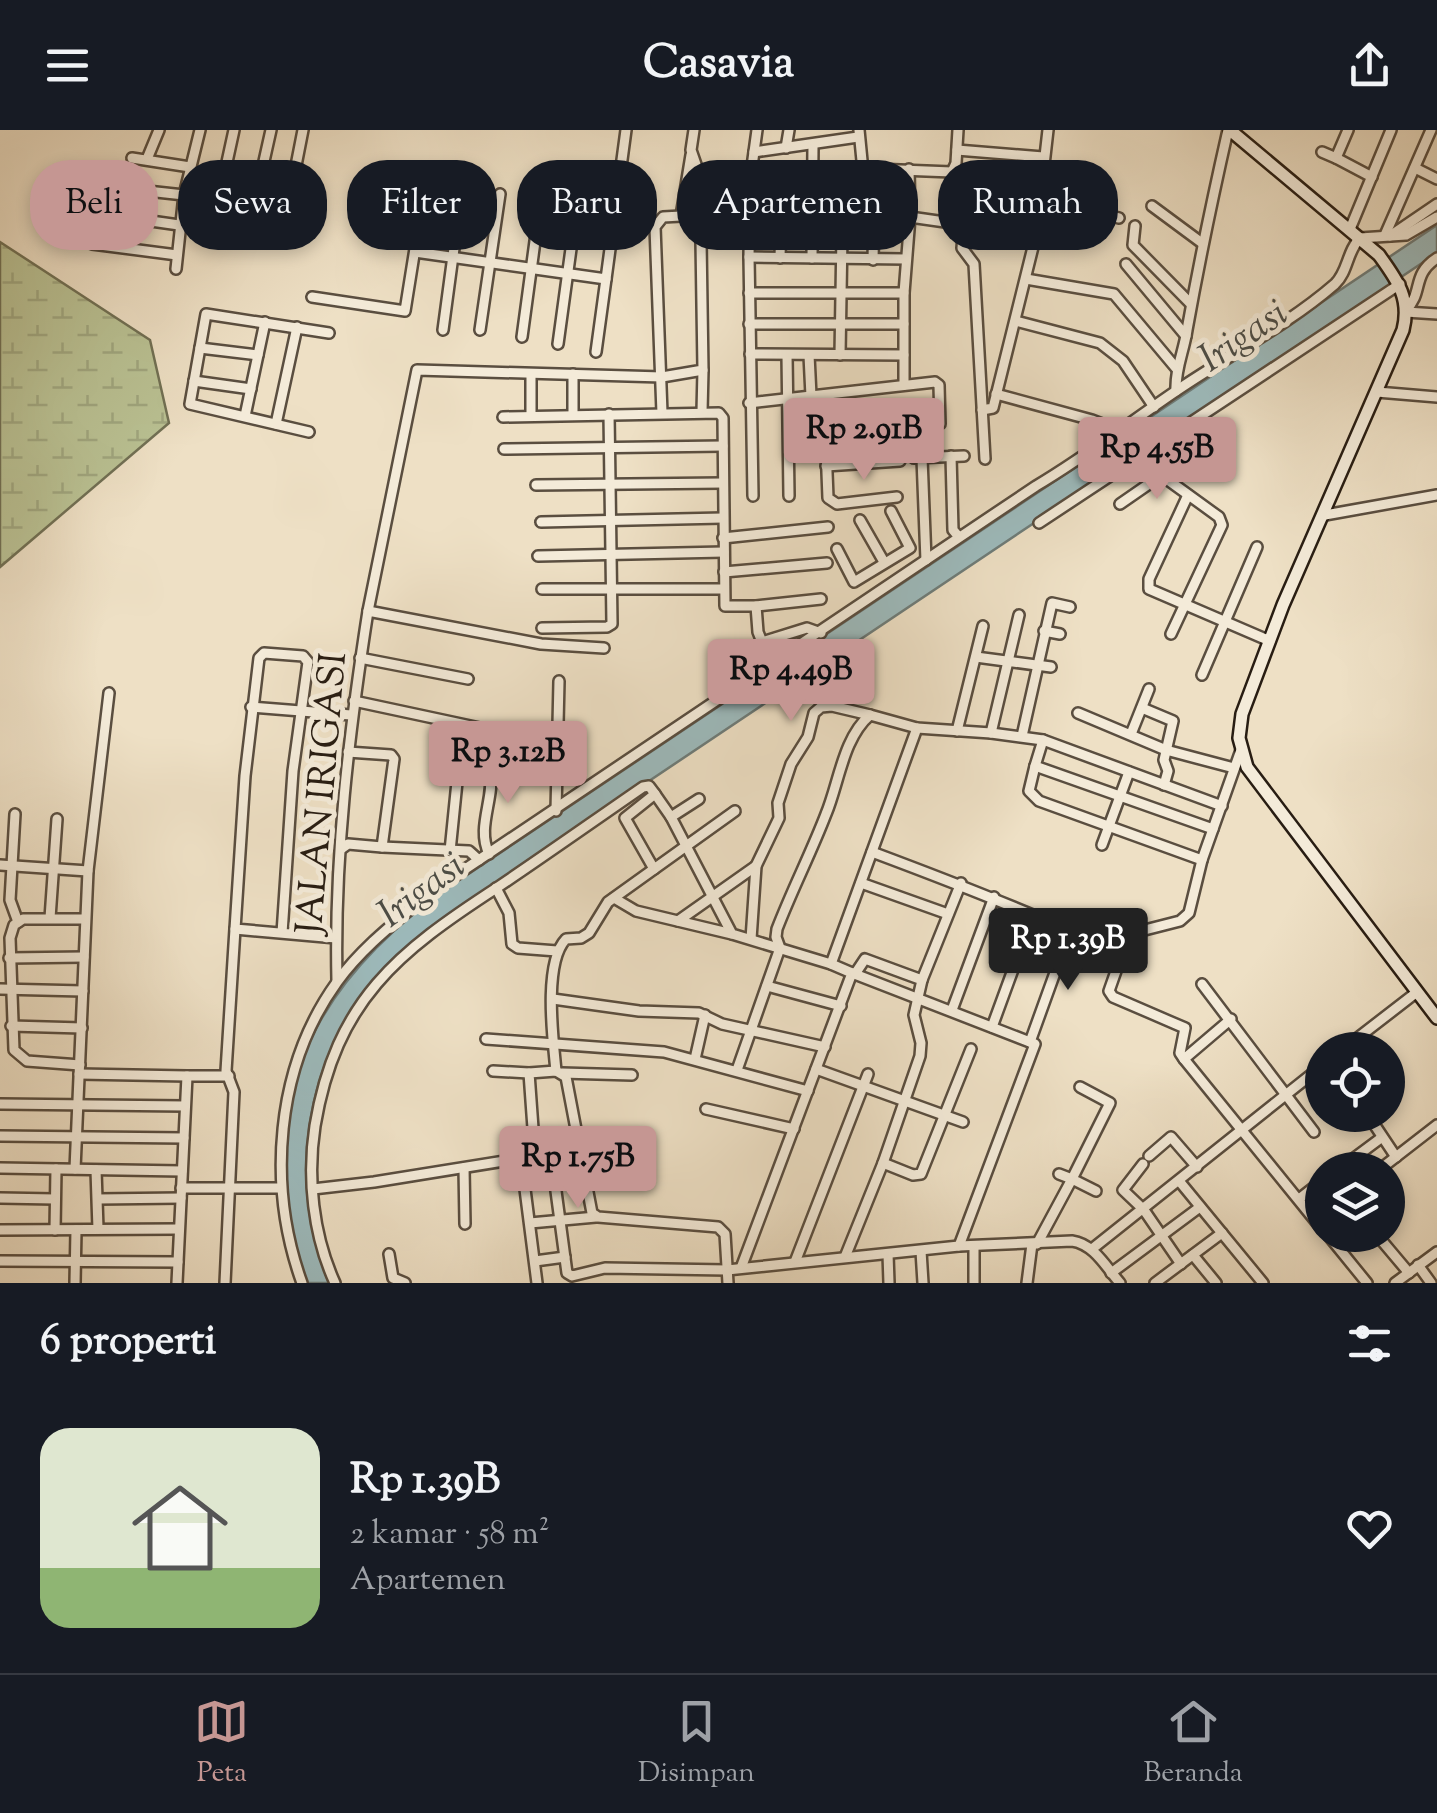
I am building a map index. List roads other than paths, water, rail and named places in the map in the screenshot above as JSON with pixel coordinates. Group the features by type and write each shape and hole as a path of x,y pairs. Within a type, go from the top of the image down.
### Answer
{"main road":[{"path":"1229,130 1379,255 1399,283 1406,311 1377,392 1270,641 1242,714 1238,738 1246,767 1437,1018"}],"street":[{"path":"147,159 159,130"},
{"path":"192,160 200,130"},
{"path":"227,160 234,130"},
{"path":"264,160 271,130"},
{"path":"297,160 303,130"},
{"path":"596,352 626,130"},
{"path":"689,160 694,130"},
{"path":"753,160 757,130"},
{"path":"786,148 789,130"},
{"path":"814,160 820,130"},
{"path":"918,170 952,172 958,130"},
{"path":"957,150 1043,158 1048,130"},
{"path":"1176,391 1176,368 1229,130"},
{"path":"1336,158 1348,130"},
{"path":"302,1283 291,1250 280,1188 282,1128 288,1100 320,1008 337,982 383,932 430,892 556,811 576,793 820,633 1338,282 1391,130"},
{"path":"754,152 858,134 862,160"},
{"path":"1388,236 1433,134"},
{"path":"691,150 694,160"},
{"path":"1322,152 1372,176"},
{"path":"132,158 178,165"},
{"path":"1415,168 1437,179"},
{"path":"480,330 500,194"},
{"path":"1388,236 1437,204"},
{"path":"1152,206 1202,243"},
{"path":"662,413 656,226 663,217 677,216"},
{"path":"1355,233 1406,235 1437,217"},
{"path":"1135,226 1133,245 1191,304"},
{"path":"176,269 178,240"},
{"path":"134,250 177,256"},
{"path":"443,330 454,250"},
{"path":"522,337 534,250"},
{"path":"558,344 571,250"},
{"path":"701,250 702,412"},
{"path":"749,250 753,496"},
{"path":"780,250 780,258"},
{"path":"812,250 812,258"},
{"path":"840,355 841,250"},
{"path":"872,250 872,260"},
{"path":"904,385 907,250"},
{"path":"964,250 974,264 985,460"},
{"path":"982,410 993,408 1033,250"},
{"path":"312,297 405,311 414,252 606,279"},
{"path":"749,257 906,259"},
{"path":"1406,311 1412,305 1422,269 1437,258"},
{"path":"1126,264 1186,336"},
{"path":"1422,269 1437,270"},
{"path":"1026,279 1072,290 1114,294 1176,368"},
{"path":"1039,524 1399,283"},
{"path":"749,293 904,293"},
{"path":"1406,311 1437,314"},
{"path":"309,432 190,404 206,314 329,332"},
{"path":"1016,321 1112,349 1154,407"},
{"path":"245,416 265,322"},
{"path":"749,324 904,324"},
{"path":"276,424 297,327"},
{"path":"200,348 258,355"},
{"path":"750,354 904,355"},
{"path":"787,355 789,496"},
{"path":"809,355 811,396"},
{"path":"368,611 416,372 422,368 662,377 704,370"},
{"path":"573,374 573,414"},
{"path":"531,375 531,416"},
{"path":"194,380 251,389"},
{"path":"749,402 932,382 940,384 940,424"},
{"path":"1377,392 1437,397"},
{"path":"996,394 1120,431"},
{"path":"824,395 828,498 833,504 898,497"},
{"path":"503,417 702,412 722,415 725,606 821,599"},
{"path":"542,628 610,626 614,618 609,414"},
{"path":"825,429 904,423"},
{"path":"504,449 723,446"},
{"path":"951,456 953,530 960,537"},
{"path":"926,560 918,458 964,456"},
{"path":"826,466 900,461"},
{"path":"1120,504 1172,468"},
{"path":"1162,475 1219,518 1222,525 1171,634"},
{"path":"536,485 723,483"},
{"path":"1188,495 1148,584 1150,591 1270,641"},
{"path":"1325,515 1437,496"},
{"path":"837,549 854,582 910,548 891,511"},
{"path":"541,522 723,518"},
{"path":"860,520 885,584 893,583"},
{"path":"724,538 828,526"},
{"path":"1202,675 1257,547"},
{"path":"538,556 724,552"},
{"path":"724,572 827,563"},
{"path":"542,589 724,589"},
{"path":"1022,736 1052,604 1070,606"},
{"path":"756,606 762,642 807,628 820,633"},
{"name":"JALAN IRIGASI","path":"337,982 340,849 351,715 368,611 542,644 604,648"},
{"path":"991,733 1019,615"},
{"path":"957,732 983,626"},
{"path":"1044,631 1060,634"},
{"path":"225,1283 234,1092 226,1071 252,707 259,658 264,652 307,658 282,933"},
{"path":"976,657 1050,667"},
{"path":"360,658 468,680"},
{"path":"556,811 559,680"},
{"path":"1130,734 1150,688"},
{"path":"75,1169 88,872 109,693"},
{"path":"1030,694 1042,697"},
{"path":"354,700 480,728"},
{"path":"750,939 756,866 780,818 778,803 791,764 808,737 814,713 821,707 832,706 917,728 1044,740 1222,806"},
{"path":"252,707 351,715"},
{"path":"1142,708 1173,720 1164,760 1168,771 1164,785"},
{"path":"1078,714 1166,750 1234,768"},
{"path":"737,1070 780,948 776,937 780,920 826,816 850,748 870,715"},
{"path":"831,964 917,728"},
{"path":"1044,740 1029,785 1032,797 1202,860"},
{"path":"1240,750 1202,860 1189,914 1180,921 1129,934 1109,991 1113,997 1185,1028 1180,1052 1184,1059 1305,1205"},
{"path":"348,752 393,756 382,846"},
{"path":"1035,766 1213,829"},
{"path":"489,854 484,839 490,771"},
{"path":"1102,845 1129,772"},
{"path":"450,851 457,782"},
{"path":"335,1283 318,1226 313,1189 311,1154 320,1100 337,1047 351,1021 382,978 415,943 643,786 649,786 670,818 732,934"},
{"path":"654,869 624,819 655,794"},
{"path":"670,818 700,798"},
{"path":"596,1217 590,1208 553,1045 557,952 566,939 589,933 614,898 735,810"},
{"path":"16,814 6,865 10,900 18,922"},
{"path":"50,918 57,819"},
{"path":"340,849 348,844 469,851 479,860"},
{"path":"872,852 961,883 1070,930 1030,1042"},
{"path":"6,865 88,872"},
{"path":"678,920 756,866"},
{"path":"861,883 948,914"},
{"path":"845,1257 883,1163 922,1047 914,1020 917,996 961,883"},
{"path":"496,888 509,913 512,944 557,952"},
{"path":"952,1010 994,897"},
{"path":"614,898 636,910 831,964 1035,1044 959,1246"},
{"path":"992,1027 1033,915"},
{"path":"85,919 18,922 11,930 5,990 12,1044 19,1056 26,1062 80,1069 229,1076"},
{"path":"235,929 336,938"},
{"path":"9,958 84,957"},
{"path":"741,1268 824,1047 863,958 922,980"},
{"path":"1202,984 1305,1120"},
{"path":"767,986 841,1006"},
{"path":"5,990 83,991"},
{"path":"1365,1032 1417,992"},
{"path":"553,999 705,1015 722,1024 824,1047"},
{"path":"694,1059 705,1015"},
{"path":"1184,1059 1231,1019"},
{"path":"11,1026 82,1028"},
{"path":"486,1040 660,1051 808,1091"},
{"path":"883,1163 913,1176 921,1174 970,1049"},
{"path":"816,1069 962,1122"},
{"path":"493,1071 632,1076"},
{"path":"529,1072 536,1156"},
{"path":"794,1262 868,1074"},
{"path":"177,1283 187,1076"},
{"path":"1092,1249 1305,1080"},
{"path":"1027,1283 1035,1244 1110,1105 1080,1087"},
{"path":"0,1104 185,1106"},
{"path":"706,1109 794,1129"},
{"path":"1403,1152 1437,1126"},
{"path":"1378,1132 1392,1152"},
{"path":"0,1136 184,1138"},
{"path":"1181,1264 1144,1210 1122,1192 1146,1160 1171,1137 1197,1167"},
{"path":"1362,1152 1381,1138"},
{"path":"313,1189 580,1152"},
{"path":"552,1154 567,1273 572,1276 617,1268 727,1270 959,1246 1079,1241 1092,1249 1120,1283"},
{"path":"521,1158 536,1283"},
{"path":"0,1168 182,1171"},
{"path":"464,1168 465,1224"},
{"path":"56,1169 56,1230"},
{"path":"96,1170 98,1229"},
{"path":"1059,1174 1096,1191"},
{"path":"1180,1182 1263,1283"},
{"path":"98,1199 280,1188"},
{"path":"1298,1199 1305,1194"},
{"path":"0,1198 54,1198"},
{"path":"1111,1272 1200,1207"},
{"path":"530,1223 596,1217 718,1227 725,1234 728,1283"},
{"path":"0,1230 180,1228"},
{"path":"75,1283 76,1230"},
{"path":"1155,1283 1169,1279 1181,1264 1222,1234"},
{"path":"974,1246 974,1283"},
{"path":"921,1251 923,1283"},
{"path":"1342,1252 1367,1283"},
{"path":"1392,1252 1409,1272"},
{"path":"1395,1283 1437,1252"},
{"path":"389,1254 393,1278 406,1283"},
{"path":"888,1254 890,1283"},
{"path":"1193,1255 1216,1283"},
{"path":"534,1261 565,1257"},
{"path":"0,1261 178,1262"},
{"path":"1418,1266 1431,1283"}],"water":[{"path":"1437,225 1437,253 470,901 394,958 358,1001 321,1077 311,1117 308,1201 329,1283 304,1283 285,1209 283,1156 288,1107 301,1062 320,1020 346,982 378,947 455,883"}],"water label":[{"name":"Irigasi","path":"1242,334"},
{"name":"Irigasi","path":"420,888"}]}
